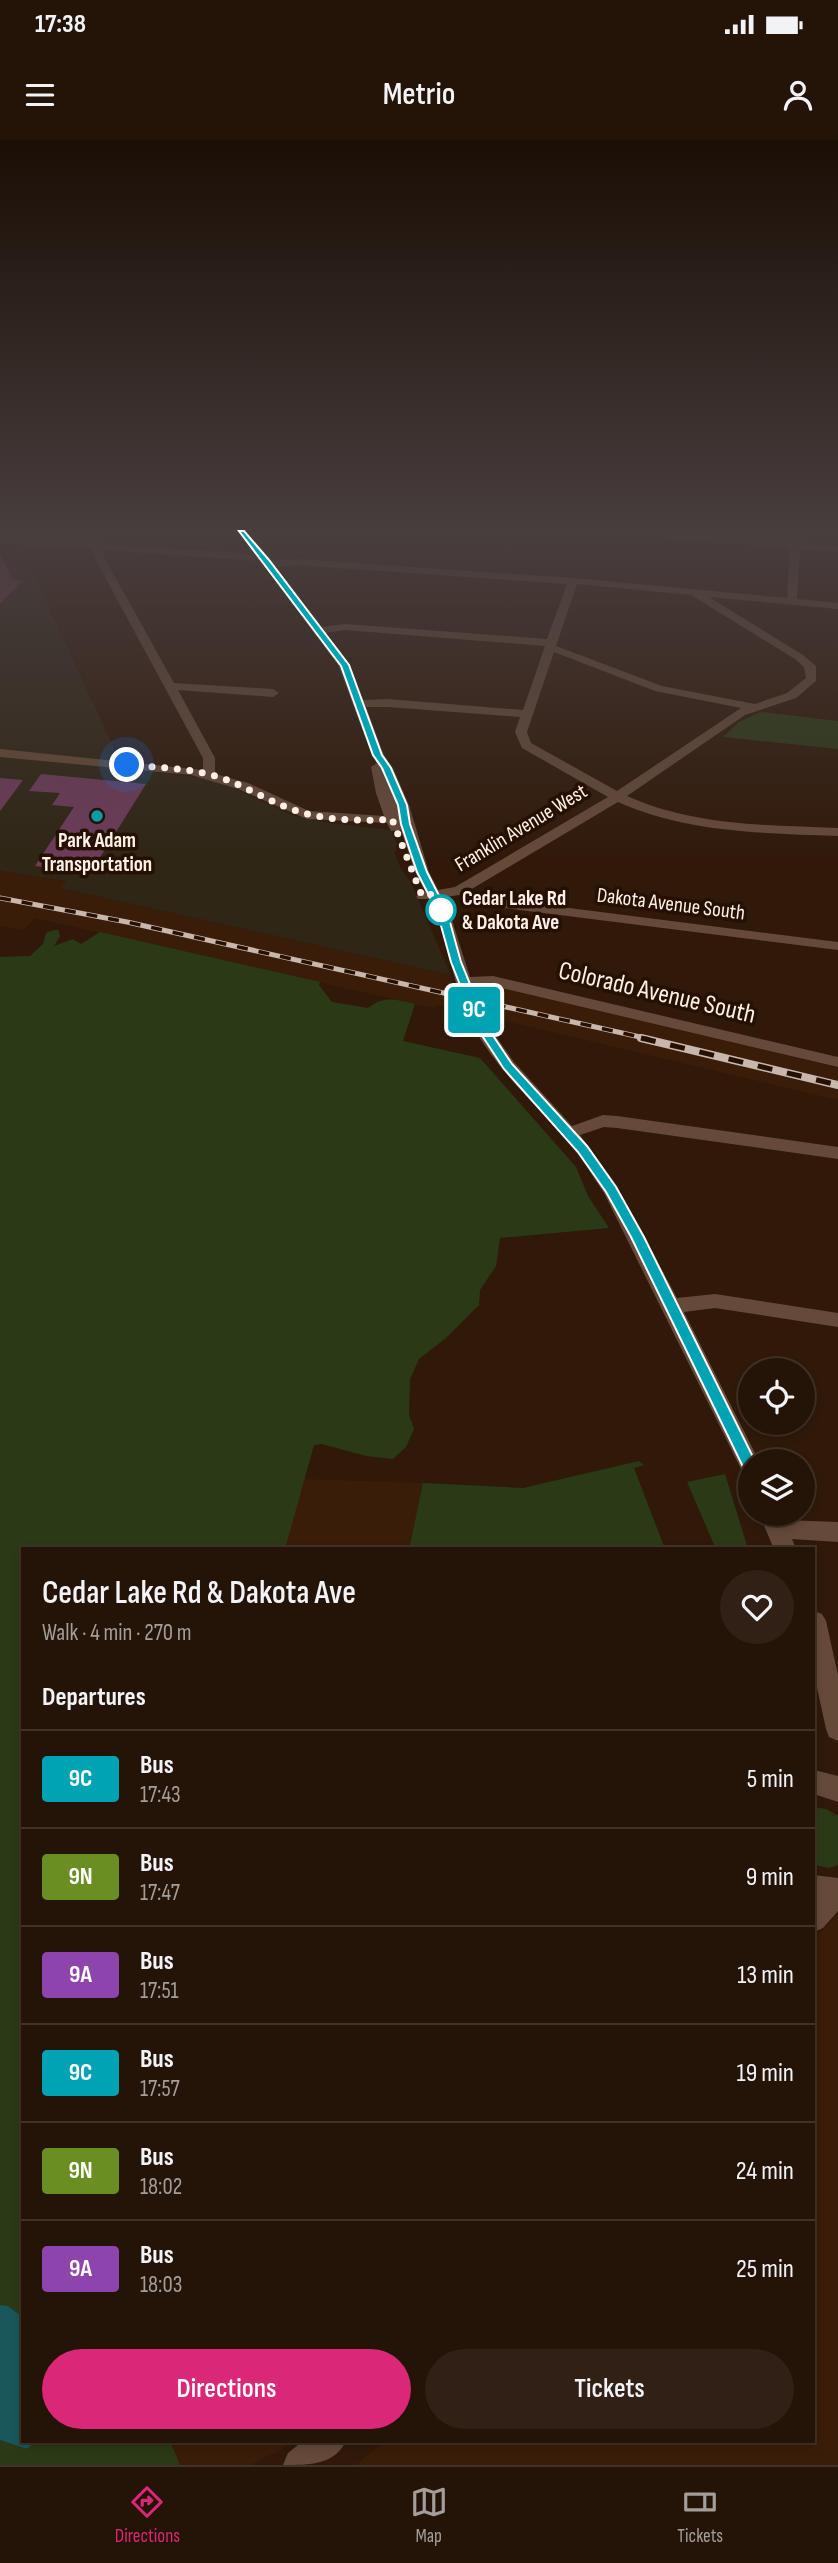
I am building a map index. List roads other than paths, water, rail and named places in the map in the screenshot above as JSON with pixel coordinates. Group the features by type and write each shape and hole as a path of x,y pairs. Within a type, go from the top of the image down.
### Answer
{"street":[{"path":"147,642 209,758 209,774"},
{"path":"328,642 345,665 361,704 377,755 382,793 398,818 446,950 456,962 482,1028 494,1047 596,1166 618,1202 672,1306 743,1449"},
{"path":"511,642 551,645 659,689 760,708"},
{"name":"Franklin Avenue West","path":"427,895 459,891 617,795 526,745 521,732 552,642"},
{"path":"617,795 701,744 732,718 745,711 786,700 807,685 812,679 810,666 771,642"},
{"path":"171,686 273,693"},
{"path":"361,704 388,703 527,715"},
{"path":"0,753 209,774 279,804 318,817 398,818"},
{"path":"263,795 281,786"},
{"path":"617,795 655,812 685,819 766,829 838,832"},
{"name":"Dakota Avenue South","path":"459,891 496,903 838,946"},
{"name":"Colorado Avenue South","path":"464,982 493,981 838,1062"},
{"path":"568,1133 603,1121 617,1122 838,1153"},
{"path":"672,1306 715,1301 838,1320"},
{"path":"777,1535 838,1532"},
{"path":"815,1626 838,1729"},
{"path":"815,1782 838,1789"},
{"path":"815,1917 830,1891"},
{"path":"300,2465 327,2443"}],"water":[{"path":"0,2305 8,2306 21,2316 21,2443 34,2443 27,2449 0,2440"}],"railway":[{"path":"0,898 127,922 649,1039"},
{"path":"641,1038 838,1085"}],"place":[{"name":"Park Adam Transportation","path":"97,816"},
{"name":"Cedar Lake Rd & Dakota Ave","path":"441,910"}]}
